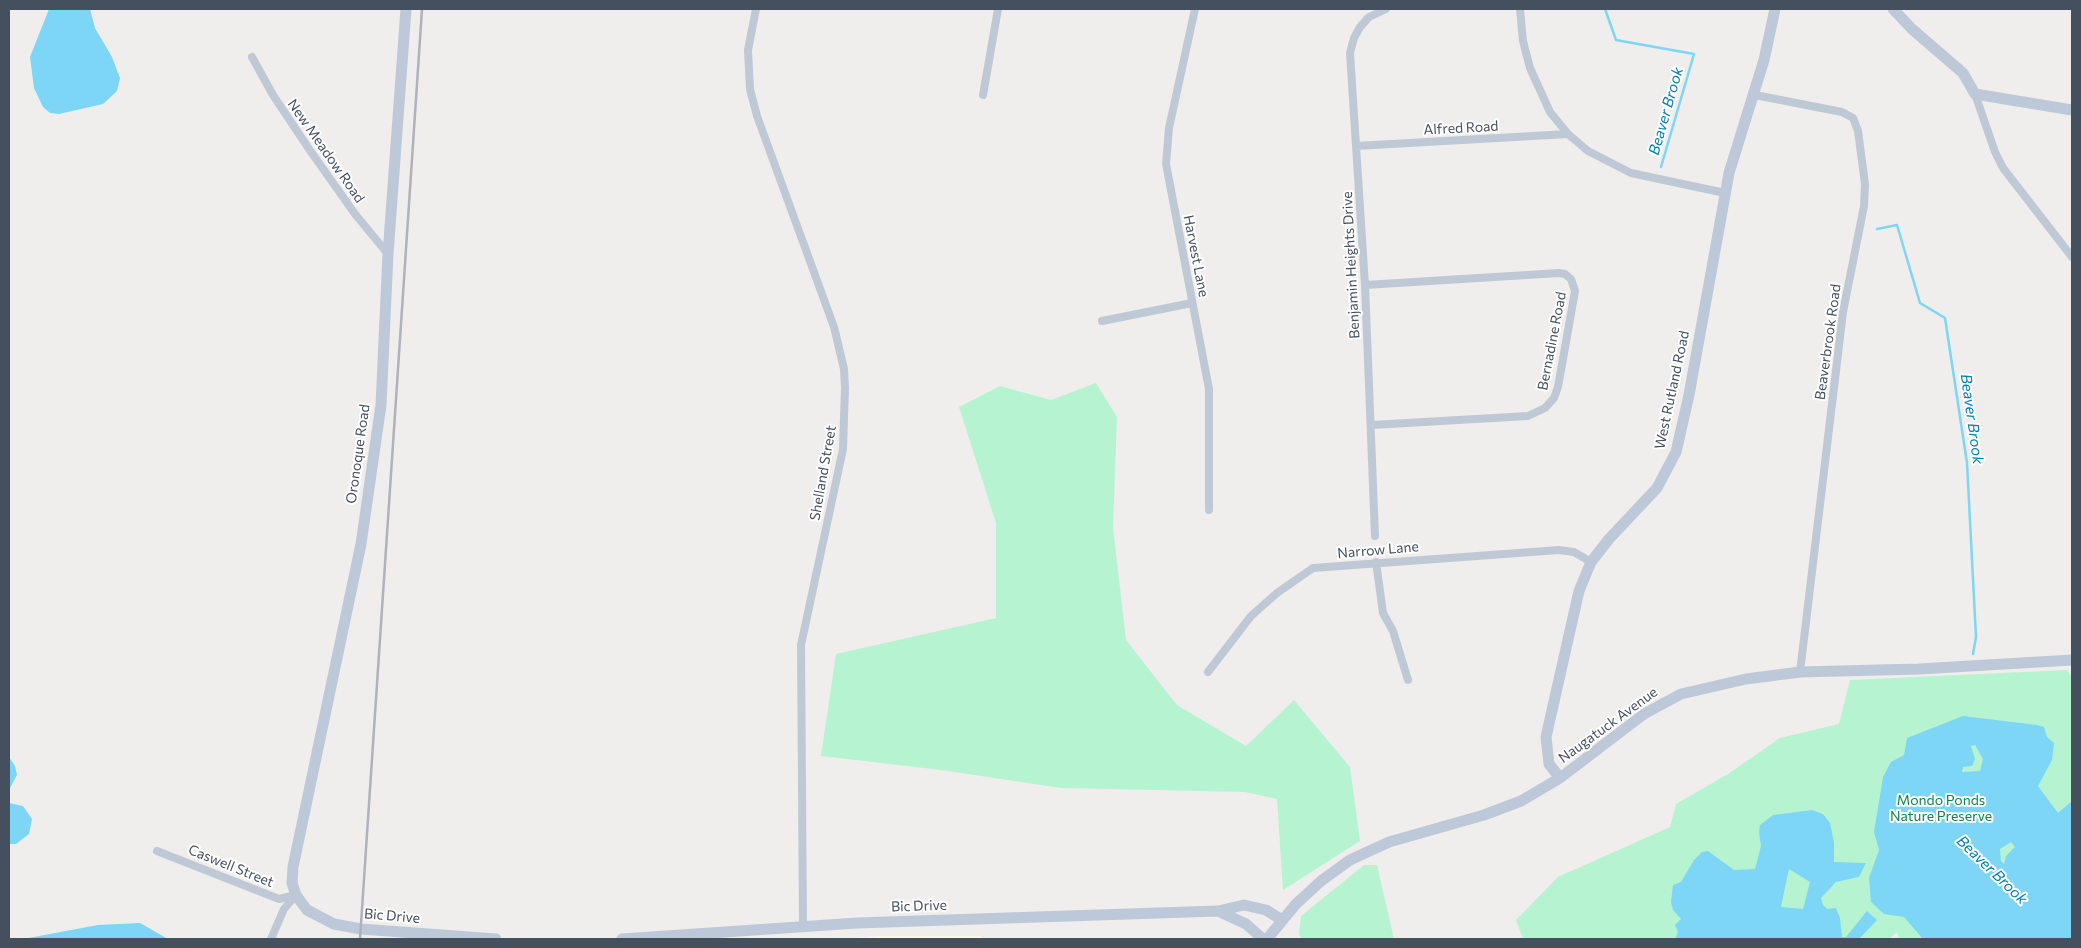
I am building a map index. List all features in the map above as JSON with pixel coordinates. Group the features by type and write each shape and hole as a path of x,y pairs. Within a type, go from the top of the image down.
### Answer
{"street":[{"name":"Oronoque Road","path":"296,895 292,883 292,867 361,544 380,404 388,254 406,9"},
{"name":"Shelland Street","path":"756,9 748,50 753,98 757,116 827,304 839,346 845,388 845,428 842,449 801,645 804,926"},
{"path":"983,95 998,9"},
{"name":"Harvest Lane","path":"1195,9 1169,128 1167,153 1168,175 1209,388 1209,510"},
{"name":"Benjamin Heights Drive","path":"1375,536 1365,285 1350,53 1354,38 1360,27 1369,17 1386,9"},
{"path":"1520,9 1523,41 1530,68 1550,112 1568,134 1588,151 1631,174 1725,193"},
{"name":"West Rutland Road","path":"1560,778 1551,766 1547,756 1547,729 1579,591 1591,562 1657,488 1676,452 1689,395 1725,193 1737,146 1764,60 1775,9"},
{"path":"1893,9 1912,29 1963,73 1975,94 1995,152 2003,168 2072,257"},
{"name":"New Meadow Road","path":"252,57 272,95 308,149 355,214 388,254"},
{"name":"Beaverbrook Road","path":"1754,94 1842,112 1853,118 1858,131 1866,184 1864,206 1843,312 1800,672"},
{"path":"1975,94 2072,110"},
{"name":"Alfred Road","path":"1356,146 1568,134"},
{"name":"Bernadine Road","path":"1365,285 1559,273 1565,274 1571,279 1575,291 1558,387 1554,398 1545,408 1528,416 1372,425"},
{"path":"1102,321 1192,303"},
{"name":"Narrow Lane","path":"1208,672 1251,616 1277,592 1312,568 1559,550 1574,552 1591,562"},
{"path":"1376,562 1383,613 1393,631 1408,680"},
{"name":"Naugatuck Avenue","path":"1269,938 1282,920 1320,881 1364,852 1402,838 1496,811 1534,794 1560,778 1636,719 1671,698 1732,682 1800,672 1919,669 2072,660"},
{"name":"Caswell Street","path":"157,851 279,899 296,895"},
{"name":"Bic Drive","path":"296,895 313,914 345,926 496,939"},
{"path":"271,939 284,909 296,895"},
{"name":"Bic Drive","path":"622,939 804,926 1218,911 1234,906 1256,906 1282,920"},
{"name":"Bic Drive","path":"1218,911 1246,924 1269,938"}],"shaded area":[{"path":"879,936 981,936 981,939 843,939"}],"green space":[{"path":"1096,383 1117,417 1113,527 1126,640 1177,705 1246,746 1294,700 1350,767 1360,841 1283,890 1277,799 1245,792 1061,788 941,770 821,756 836,654 996,618 996,523 959,407 1000,386 1051,400"},
{"name":"Mondo Ponds Nature Preserve","path":"2067,670 2072,677 2072,939 1899,939 1897,932 1889,939 1523,939 1516,920 1558,877 1670,827 1676,804 1728,774 1780,738 1839,724 1850,680"},
{"path":"1364,865 1377,865 1394,939 1302,939 1299,934 1301,916"}],"water":[{"path":"49,9 90,9 95,28 112,57 120,78 117,91 103,104 59,114 50,113 43,107 34,88 30,57"},
{"path":"1963,716 2044,727 2047,737 2054,743 2052,760 2038,786 2058,813 2072,801 2072,939 1926,939 1922,938 1904,917 1884,914 1871,902 1869,878 1879,850 1874,832 1883,777 1891,762 1904,755 1907,738","holes":["1975,745 1983,759 1980,771 1962,772 1963,767 1972,766 1975,759 1971,746","2011,842 2015,847 2006,856 2004,864 2001,861 2000,849"]},
{"path":"9,757 15,766 17,775 9,790"},
{"path":"9,803 23,806 32,819 29,834 16,844 9,844"},
{"path":"1812,810 1823,814 1830,823 1834,842 1834,862 1866,863 1859,877 1836,882 1821,898 1823,905 1827,909 1836,908 1840,918 1842,937 1846,937 1867,911 1877,920 1859,939 1675,939 1678,932 1675,925 1681,919 1673,910 1671,902 1673,885 1681,882 1694,860 1702,852 1708,851 1734,870 1755,869 1761,846 1760,825 1773,815","holes":["1789,869 1810,882 1803,909 1781,907"]},
{"path":"140,923 168,939 23,939 98,925"}],"waterway":[{"name":"Beaver Brook","path":"1605,9 1616,40 1694,54 1661,167"},
{"name":"Beaver Brook","path":"1877,229 1897,225 1920,303 1945,318 1967,463 1976,637 1973,654"}],"railway":[{"path":"360,939 422,9"}]}
